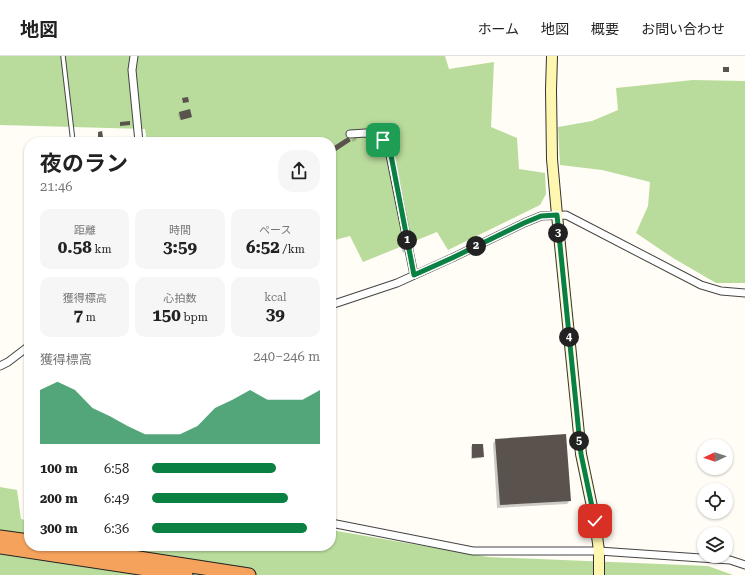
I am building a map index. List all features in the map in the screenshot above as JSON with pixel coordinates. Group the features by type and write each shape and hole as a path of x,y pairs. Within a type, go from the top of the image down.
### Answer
{"highway":[{"path":"0,537 24,540"},
{"path":"0,547 24,551"},
{"path":"27,551 186,575"},
{"path":"93,551 249,575"}],"street":[{"path":"134,56 132,70 139,137"},
{"path":"552,56 552,158 557,215 581,454 595,521 599,551 599,575"},
{"path":"350,134 366,133 383,140 388,145 414,275"},
{"path":"336,303 397,283 541,216 557,215 566,215 702,285 721,291 745,293"},
{"path":"0,366 24,350"},
{"path":"336,524 473,551 599,551 730,560 745,565"}],"lane":[{"path":"63,56 72,137"}],"green space":[{"path":"0,56 445,56 449,69 494,62 491,127 517,138 519,169 545,173 546,194 540,205 448,250 437,232 363,262 350,236 336,240 336,137 146,137 145,129 0,125"},
{"path":"693,80 745,81 745,283 716,283 673,258 636,233 648,206 650,182 602,170 560,165 558,127 592,121 618,110 616,88"},
{"path":"0,487 17,490 21,519 24,520 24,551 336,551 336,531 488,557 708,566 733,575 0,575"}],"building":[{"path":"723,67 729,67 729,72 723,72"},
{"path":"188,97 189,102 183,103 182,98"},
{"path":"190,109 192,117 181,120 179,112"},
{"path":"130,121 130,125 120,126 120,122"},
{"path":"102,131 103,137 98,137 98,132"},
{"path":"348,137 351,141 336,151 336,145"},
{"path":"566,434 571,501 500,505 495,439"},
{"path":"472,444 483,444 484,457 472,458"}],"route":[{"path":"383,140 388,145 390,150 414,275 524,223 541,216 557,215 581,454 595,521"}]}
